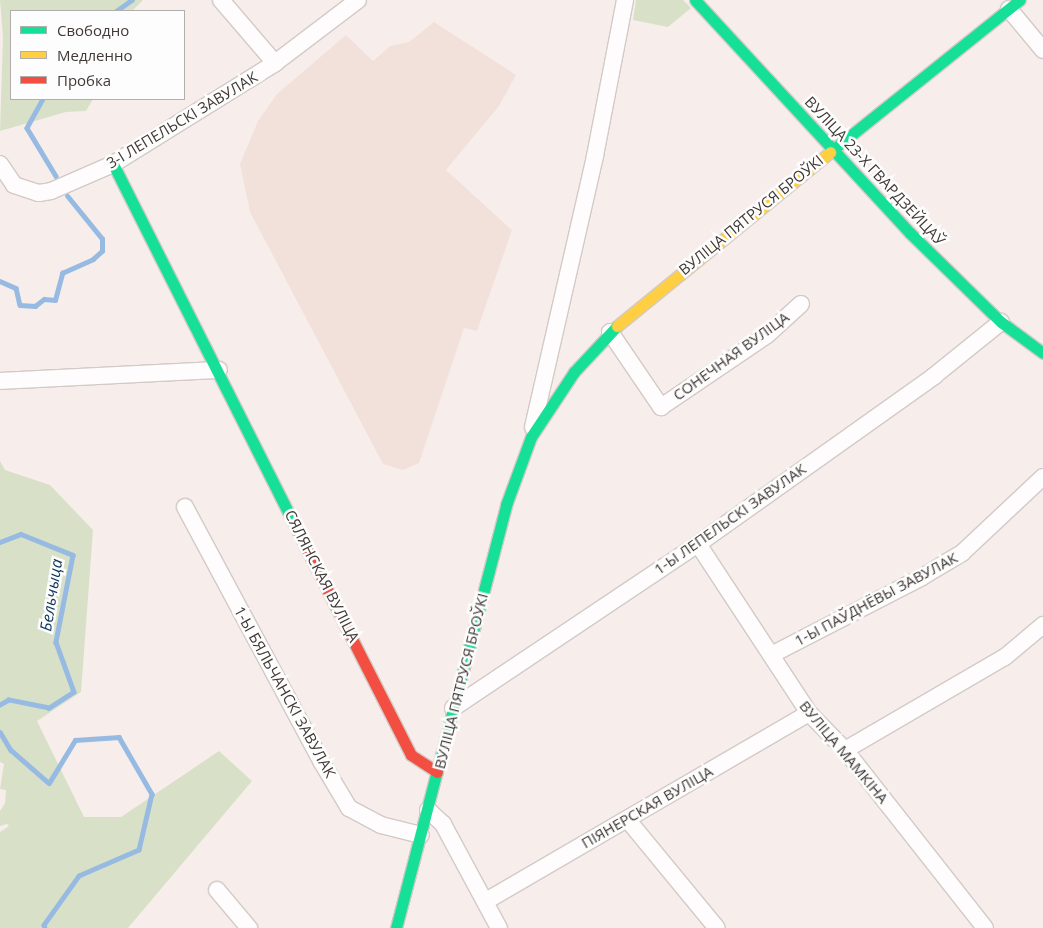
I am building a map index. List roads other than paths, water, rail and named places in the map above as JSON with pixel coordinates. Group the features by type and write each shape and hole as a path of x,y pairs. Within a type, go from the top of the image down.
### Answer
{"street":[{"path":"221,0 275,63"},
{"name":"3-І ЛЕПЕЛЬСКІ ЗАВУЛАК","path":"0,164 14,185 39,193 51,192 113,164 275,63 358,0"},
{"name":"ВУЛІЦА ПЯТРУСЯ БРОЎКІ","path":"396,928 506,506 531,437 595,156 625,0"},
{"name":"ВУЛІЦА 23-Х ГВАРДЗЕЙЦАЎ","path":"695,0 910,233 1001,322 1043,353"},
{"path":"1015,4 1043,50"},
{"name":"ВУЛІЦА ПЯТРУСЯ БРОЎКІ","path":"531,437 574,372 610,332 833,149 1015,4"},
{"name":"СЯЛЯНСКАЯ ВУЛІЦА","path":"113,164 219,370 411,754 437,772"},
{"name":"СОНЕЧНАЯ ВУЛІЦА","path":"610,332 661,407 767,335 801,304"},
{"name":"1-Ы ЛЕПЕЛЬСКІ ЗАВУЛАК","path":"453,708 698,544 934,376 1001,322"},
{"path":"0,381 219,370"},
{"name":"1-Ы ПАЎДНЁВЫ ЗАВУЛАК","path":"771,655 922,578 962,553 1043,477"},
{"name":"1-Ы БЯЛЬЧАНСКІ ЗАВУЛАК","path":"184,507 321,761 350,808 381,825 421,835"},
{"name":"ВУЛІЦА МАМКІНА","path":"698,544 809,713 845,750 985,928"},
{"path":"845,750 1005,657 1043,625"},
{"name":"ПІЯНЕРСКАЯ ВУЛІЦА","path":"486,901 809,713"},
{"path":"428,810 442,824 486,901 499,928"},
{"path":"627,819 717,928"},
{"path":"217,890 249,928"}],"waterway":[{"name":"Бельчыца","path":"117,10 132,0"},
{"name":"Бельчыца","path":"42,100 27,128 56,176"},
{"name":"Бельчыца","path":"0,281 16,288 20,305 35,306 44,299 55,300 62,273 93,259 102,251 102,239 67,196"},
{"name":"Бельчыца","path":"0,542 21,534 73,555 56,642 74,692 49,708 9,700 0,705"},
{"name":"Бельчыца","path":"0,732 11,750 49,783 75,740 119,737 152,794 139,850 79,876 44,925 45,928"}]}
